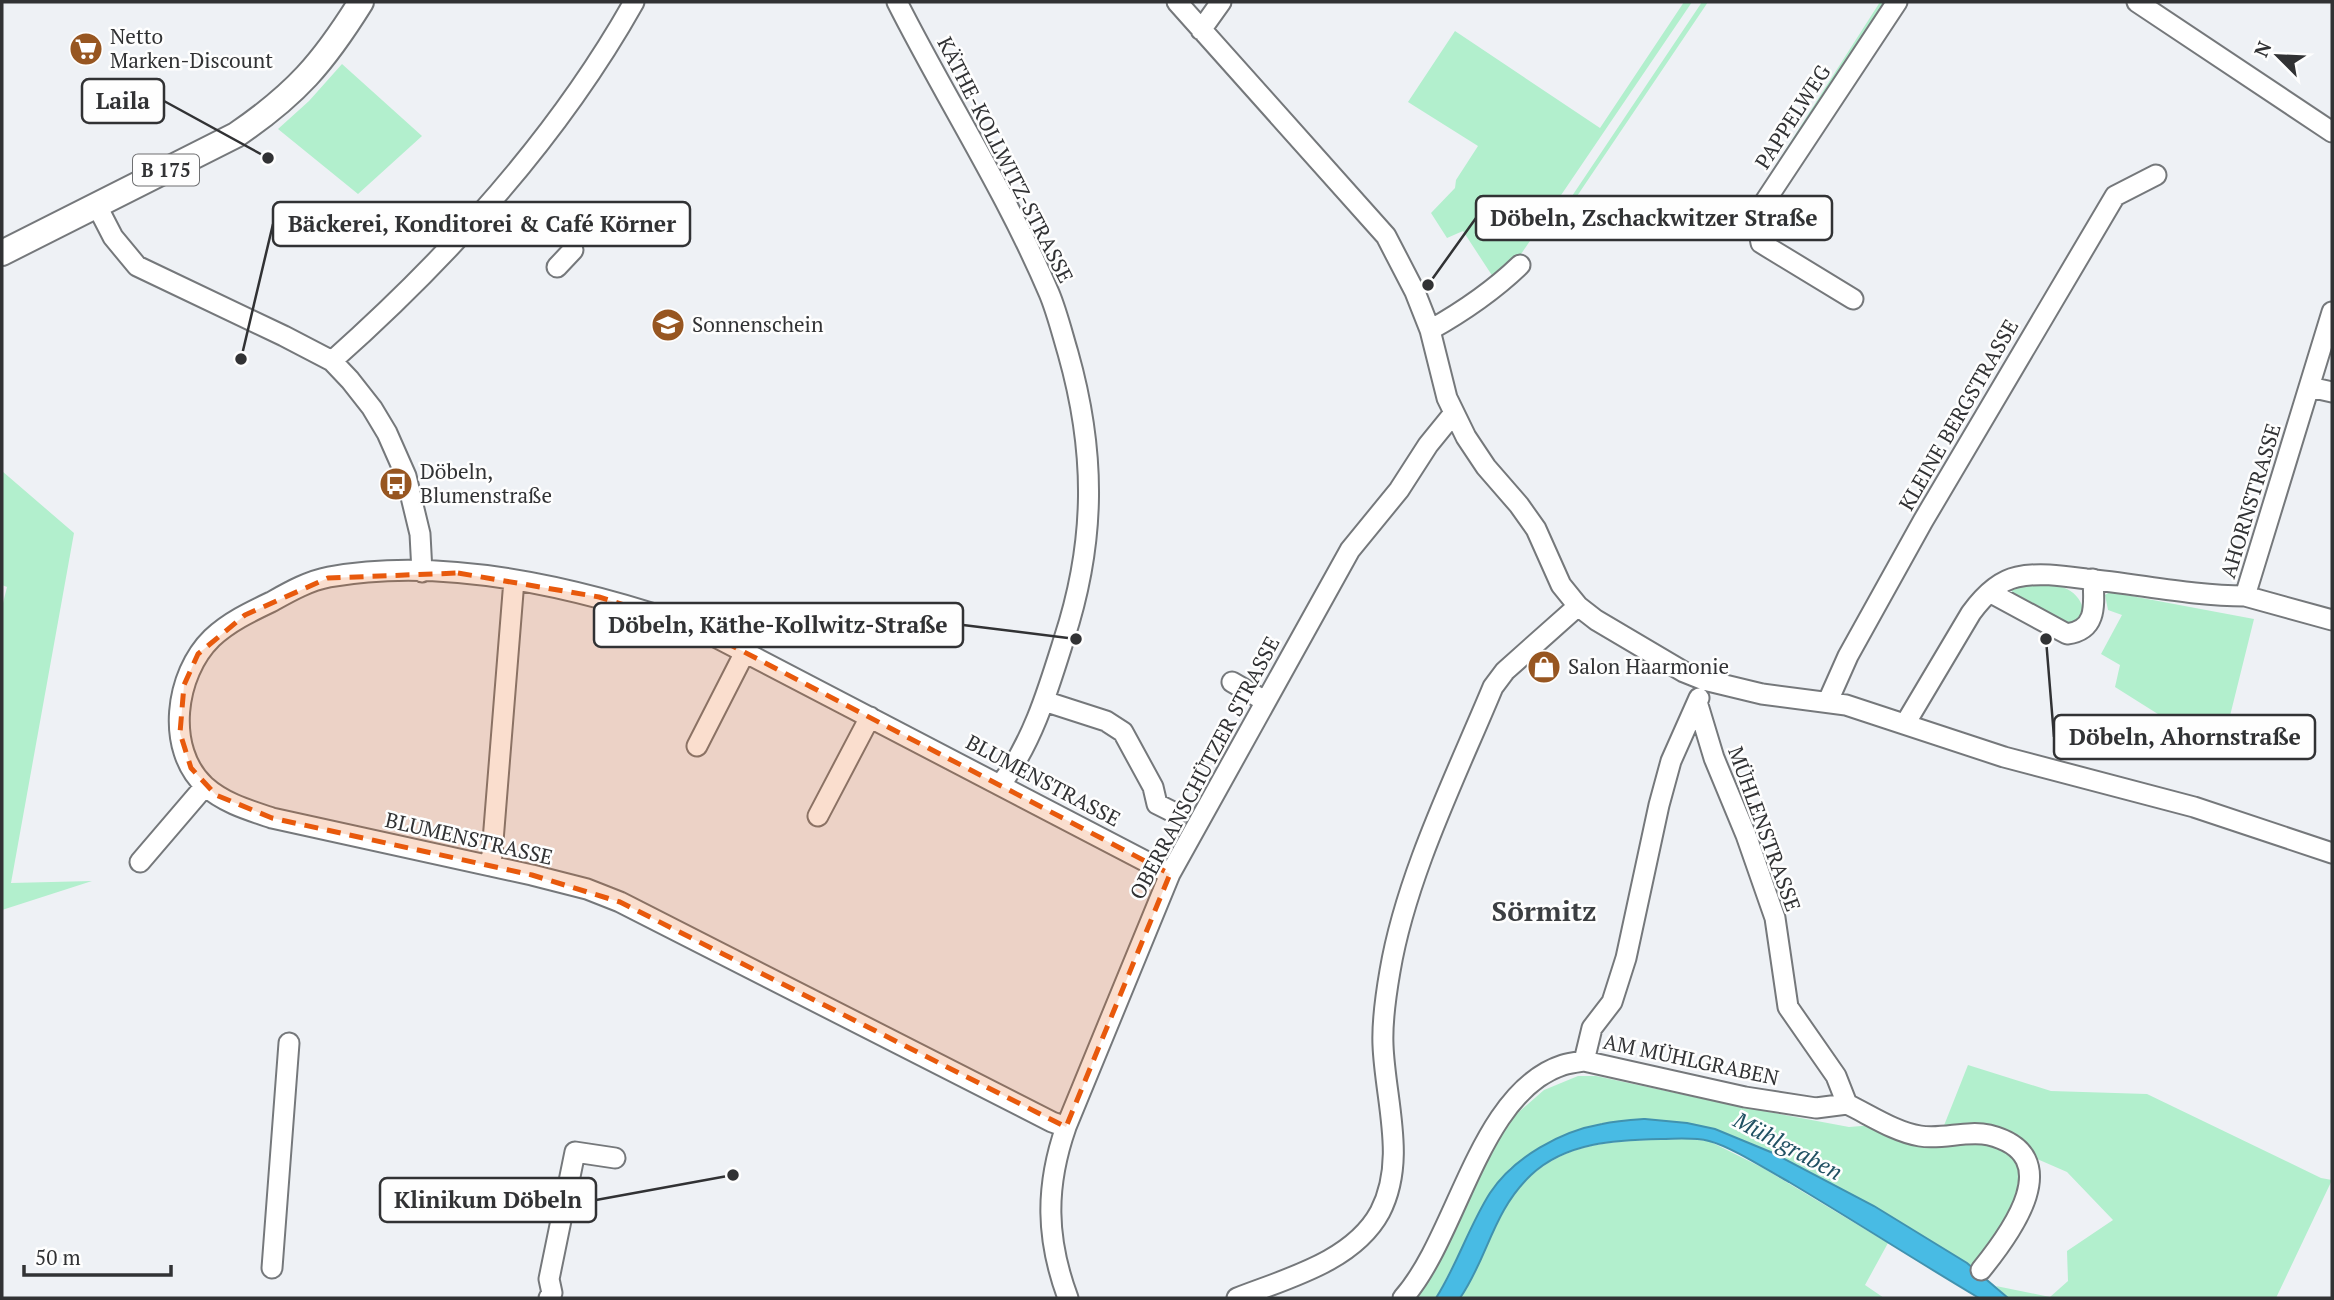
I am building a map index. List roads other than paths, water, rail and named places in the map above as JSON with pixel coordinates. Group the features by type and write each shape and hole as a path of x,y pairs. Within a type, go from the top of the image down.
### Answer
{"main road":[{"name":"B 175","path":"2,253 236,135 282,102 330,50 361,2"}],"street":[{"path":"332,361 435,264 519,167 568,105 633,2"},
{"name":"KÄTHE-KOLLWITZ-STRASSE","path":"897,2 981,157 1050,294 1078,394 1088,457 1089,524 1077,599 1044,701 1020,757 1001,784"},
{"path":"1177,2 1385,236 1415,292 1430,330 1447,398 1454,413 1486,467 1536,529 1561,584 1578,606 1596,620 1684,672 1704,680 1762,694 1828,701 2004,757 2193,807 2332,853"},
{"path":"1201,30 1221,2"},
{"name":"PAPPELWEG","path":"1853,299 1761,243 1758,212 1897,2"},
{"path":"2142,3 2332,132"},
{"name":"KLEINE BERGSTRASSE","path":"1828,701 1847,656 1923,521 2115,196 2156,175"},
{"path":"97,206 113,237 137,266 256,321 332,361 350,380 372,408 399,459 409,486 419,534 422,572"},
{"path":"557,267 573,250"},
{"path":"1430,330 1460,313 1505,280 1520,265"},
{"name":"AHORNSTRASSE","path":"1905,724 1971,612 2000,584 2016,577 2043,575 2093,579 2214,596 2245,596 2332,312"},
{"path":"2310,387 2332,392"},
{"name":"OBERRANSCHÜTZER STRASSE","path":"1068,1298 1056,1263 1050,1231 1053,1178 1066,1127 1170,874 1350,550 1399,490 1428,445 1454,413"},
{"name":"BLUMENSTRASSE","path":"1066,1127 620,902 587,889 272,818 233,804 205,786 191,768 180,733 179,716 180,700 189,672 198,654 212,639 245,615 306,584 328,578 367,572 458,573 514,580 599,597 702,630 1170,874"},
{"path":"1991,593 2067,634 2081,633 2093,615 2093,579"},
{"path":"491,866 514,580"},
{"path":"2245,596 2332,620"},
{"path":"1237,1298 1335,1257 1360,1237 1379,1214 1394,1169 1383,1044 1389,974 1398,928 1432,834 1493,687 1505,671 1578,606"},
{"path":"697,747 745,652"},
{"path":"1584,1061 1592,1028 1612,1002 1626,958 1671,761 1698,705 1704,680"},
{"path":"1233,682 1265,701"},
{"path":"1044,701 1106,721 1123,732 1153,787 1157,804 1177,814"},
{"name":"MÜHLENSTRASSE","path":"1698,705 1714,758 1775,918 1788,1007 1836,1076 1847,1104"},
{"path":"817,816 870,717"},
{"path":"140,862 205,786"},
{"path":"272,1268 289,1043"},
{"name":"AM MÜHLGRABEN","path":"1403,1298 1415,1285 1439,1243 1479,1155 1502,1115 1525,1088 1543,1074 1563,1065 1584,1061 1745,1097 1816,1108 1847,1104"},
{"path":"1847,1104 1903,1132 1922,1137 1988,1135 2018,1150 2026,1160 2031,1175 2028,1195 2013,1226 1981,1270"},
{"path":"549,1298 552,1293 549,1279 575,1153 615,1158"}],"water":[{"path":"1645,1119 1715,1129 1773,1153 1874,1206 1967,1263 2008,1298 1979,1298 1749,1159 1709,1141 1685,1138 1627,1140 1592,1145 1576,1149 1545,1164 1531,1175 1507,1204 1460,1298 1436,1298 1490,1193 1512,1168 1555,1139 1586,1127"}],"place":[{"name":"Netto Marken-Discount","path":"86,49"},
{"name":"Laila","path":"268,158"},
{"name":"Döbeln, Zschackwitzer Straße","path":"1428,285"},
{"name":"Sonnenschein","path":"668,325"},
{"name":"Bäckerei, Konditorei & Café Körner","path":"241,359"},
{"name":"Döbeln, Blumenstraße","path":"396,484"},
{"name":"Döbeln, Käthe-Kollwitz-Straße","path":"1076,639"},
{"name":"Döbeln, Ahornstraße","path":"2046,639"},
{"name":"Salon Haarmonie","path":"1544,667"},
{"name":"Klinikum Döbeln","path":"733,1175"}],"district":[{"name":"Sörmitz","path":"1544,911"}],"water label":[{"name":"Mühlgraben","path":"1788,1146"}]}
